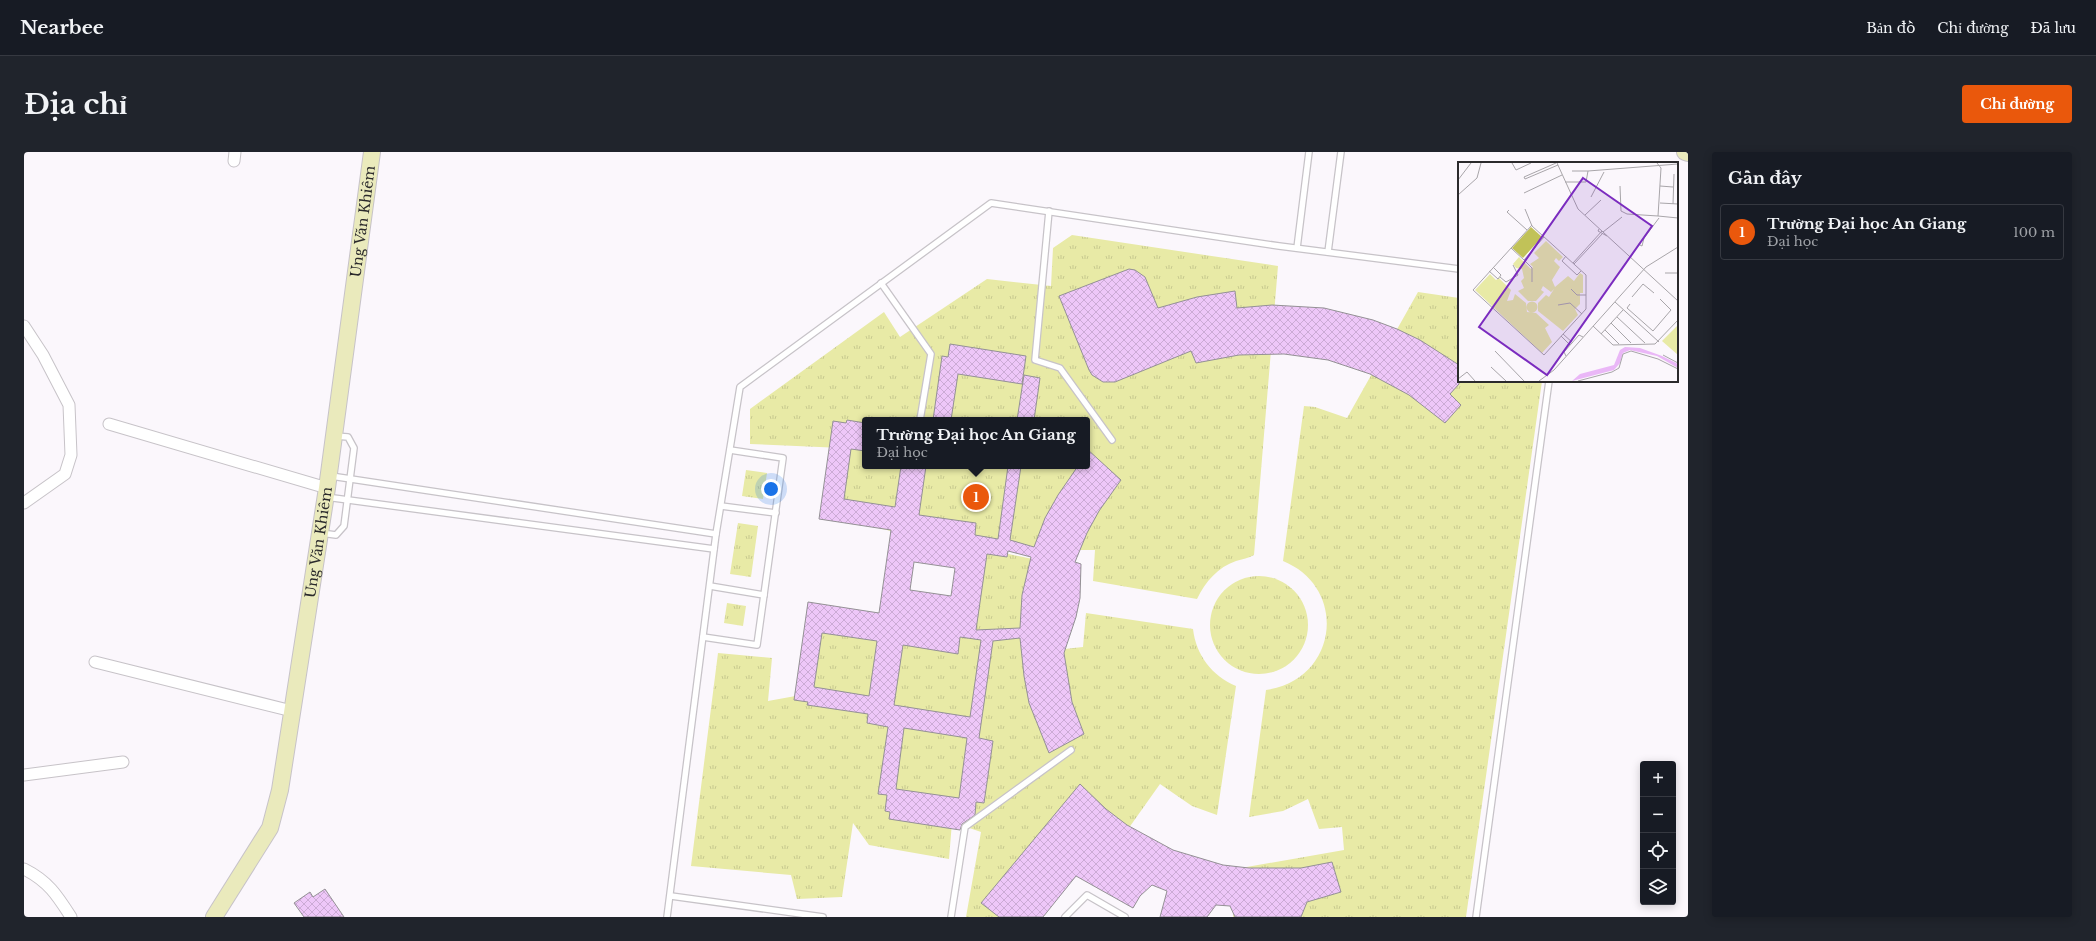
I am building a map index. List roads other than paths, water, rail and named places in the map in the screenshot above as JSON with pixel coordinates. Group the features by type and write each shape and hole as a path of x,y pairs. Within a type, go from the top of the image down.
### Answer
{"street":[{"name":"Ung Văn Khiêm","path":"214,917 270,828 280,790 327,487 372,152"},
{"path":"24,326 43,355 70,405 71,455 65,474 24,503"},
{"path":"109,424 327,487"},
{"path":"95,662 292,710"},
{"path":"24,775 123,762"},
{"path":"24,869 51,886 71,917"}],"lane":[{"path":"1297,248 1309,152"},
{"path":"1328,252 1341,152"},
{"path":"668,917 716,534 740,387 991,203 1297,248 1458,269"},
{"path":"1049,212 1035,360 1060,368 1112,440"},
{"path":"881,283 931,354 920,417"},
{"path":"1476,917 1550,382"},
{"path":"320,532 336,535 344,526 348,500 354,448 348,438 334,436"},
{"path":"703,637 757,645 784,458 730,450"},
{"path":"327,487 350,479 716,534"},
{"path":"327,487 348,500 714,549"},
{"path":"721,506 776,513"},
{"path":"710,586 764,595"},
{"path":"951,917 965,827 1071,750"},
{"path":"1065,917 1087,895 1125,917"},
{"path":"670,896 823,917"}],"place":[{"name":"Trường Đại học An Giang","path":"976,497"}]}
